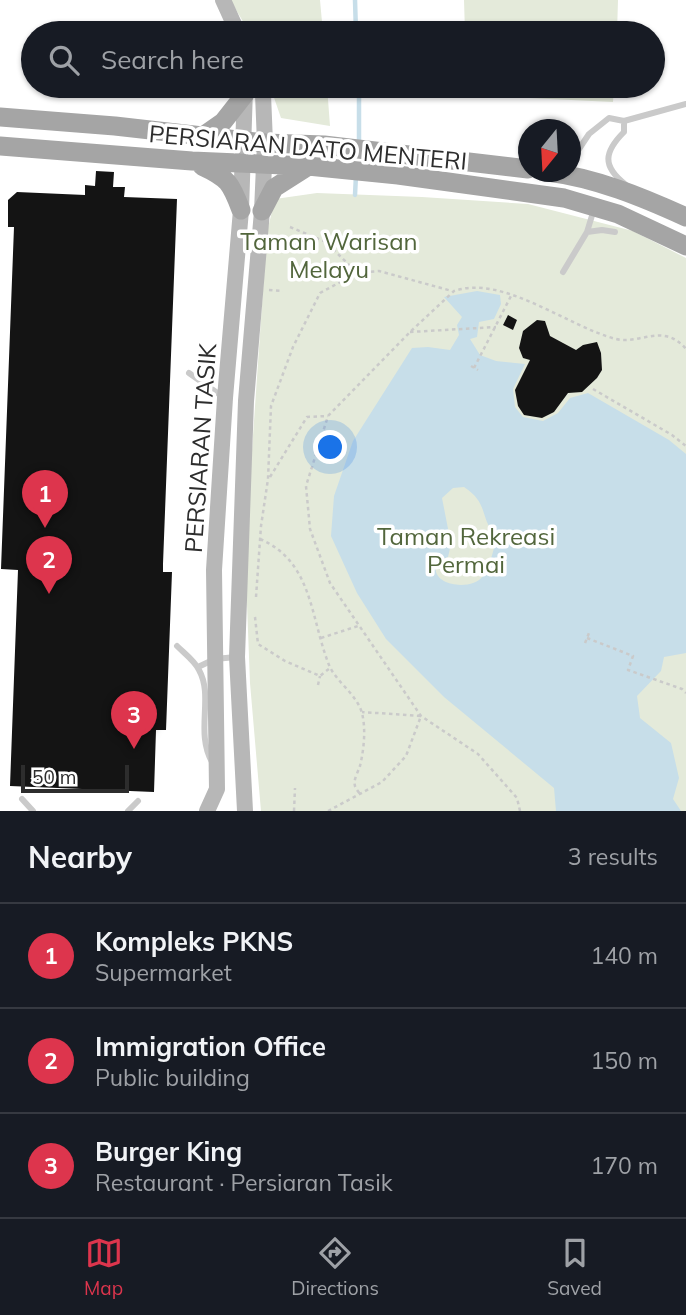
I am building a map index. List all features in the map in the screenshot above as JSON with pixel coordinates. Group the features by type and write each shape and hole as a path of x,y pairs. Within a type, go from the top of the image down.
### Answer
{"main road":[{"path":"223,0 233,21"},
{"path":"202,136 223,122 242,98"},
{"name":"PERSIARAN TASIK","path":"207,811 217,789 214,569 249,98"},
{"name":"PERSIARAN TASIK","path":"245,811 237,657 246,401 262,211 265,143 263,98"},
{"name":"PERSIARAN DATO MENTERI","path":"0,117 265,143 324,145 518,167"},
{"name":"PERSIARAN DATO MENTERI","path":"0,146 192,161 315,167 398,175 564,198 618,214 686,246"},
{"path":"192,161 222,175 232,186 241,209"},
{"path":"262,211 274,188 315,167"},
{"path":"581,178 650,201 686,217"},
{"path":"225,398 246,401"}],"lane":[{"path":"581,147 589,134 609,118 624,121 686,104"},
{"path":"624,121 624,132 611,144 608,163 614,175 650,201"},
{"path":"484,162 518,163"},
{"path":"563,272 587,232 594,207"},
{"path":"587,232 615,232"},
{"path":"189,373 225,398"},
{"path":"177,646 198,667 204,682 205,749 216,769"},
{"path":"198,667 215,659 237,657"},
{"path":"22,799 33,811"},
{"path":"128,811 138,801"}],"path":[{"path":"290,227 326,242 357,273"},
{"path":"320,676 285,661 258,644 255,620 259,539 268,479 271,406 293,347 320,293 357,273 379,271 454,291"},
{"path":"520,811 517,798 478,754 421,716 330,583 310,529 306,486 328,416 410,332 454,291 463,288 479,288 511,296 618,340 657,334 680,342 686,349"},
{"path":"474,368 511,296"},
{"path":"410,332 496,327"},
{"path":"593,389 686,446"},
{"path":"268,479 307,417 328,416"},
{"path":"241,540 259,539 275,546 289,559 308,590 330,668 351,691 362,712 364,736 355,781 360,795"},
{"path":"321,638 358,625"},
{"path":"589,633 586,641 633,656 628,670 682,689 686,693"},
{"path":"318,685 320,676 330,668"},
{"path":"362,712 421,716"},
{"path":"328,811 382,782 406,756 421,716"},
{"path":"294,811 295,788"}],"green space":[{"path":"230,0 320,0 322,21 243,21"},
{"path":"464,0 618,0 617,21 465,21"},
{"path":"274,98 328,98 330,126 281,118"},
{"path":"529,98 613,98 613,102"},
{"name":"Taman Rekreasi Permai","path":"317,193 528,204 633,231 686,258 686,811 261,811 250,683 245,552 267,232 275,199"}],"water":[{"path":"477,291 500,295 501,304 494,319 479,322 477,337 470,339 480,355 496,361 525,364 513,389 515,407 523,417 543,421 558,413 570,398 588,393 669,440 686,454 686,653 664,657 661,671 637,696 640,718 671,743 679,778 673,799 681,811 556,811 554,788 444,697 386,639 357,593 331,536 334,496 353,441 412,348 450,350 459,335 457,325 462,317 444,297","holes":["464,487 478,499 487,523 496,535 495,544 483,576 470,584 452,584 438,577 436,570 437,562 448,557 451,544 442,498 453,488"]}],"building":[{"path":"96,171 114,172 113,187 125,187 124,197 177,199 163,564 163,572 172,572 166,730 156,730 154,792 10,786 18,570 1,569 14,227 8,227 8,200 17,192 85,195 85,185 95,186"},
{"path":"508,315 517,320 513,330 503,325"},
{"path":"537,320 545,321 550,336 576,350 583,345 597,342 602,370 582,392 568,393 554,412 542,418 524,415 518,406 515,390 530,360 523,358 519,348 523,331"}],"waterway":[{"path":"355,0 356,21"},
{"path":"359,98 359,142"},
{"path":"355,195 356,175"}],"place":[{"name":"Kompleks PKNS","path":"45,528"},
{"name":"Immigration Office","path":"49,594"},
{"name":"Burger King","path":"134,749"}],"park label":[{"name":"Taman Warisan Melayu","path":"329,255"}]}
